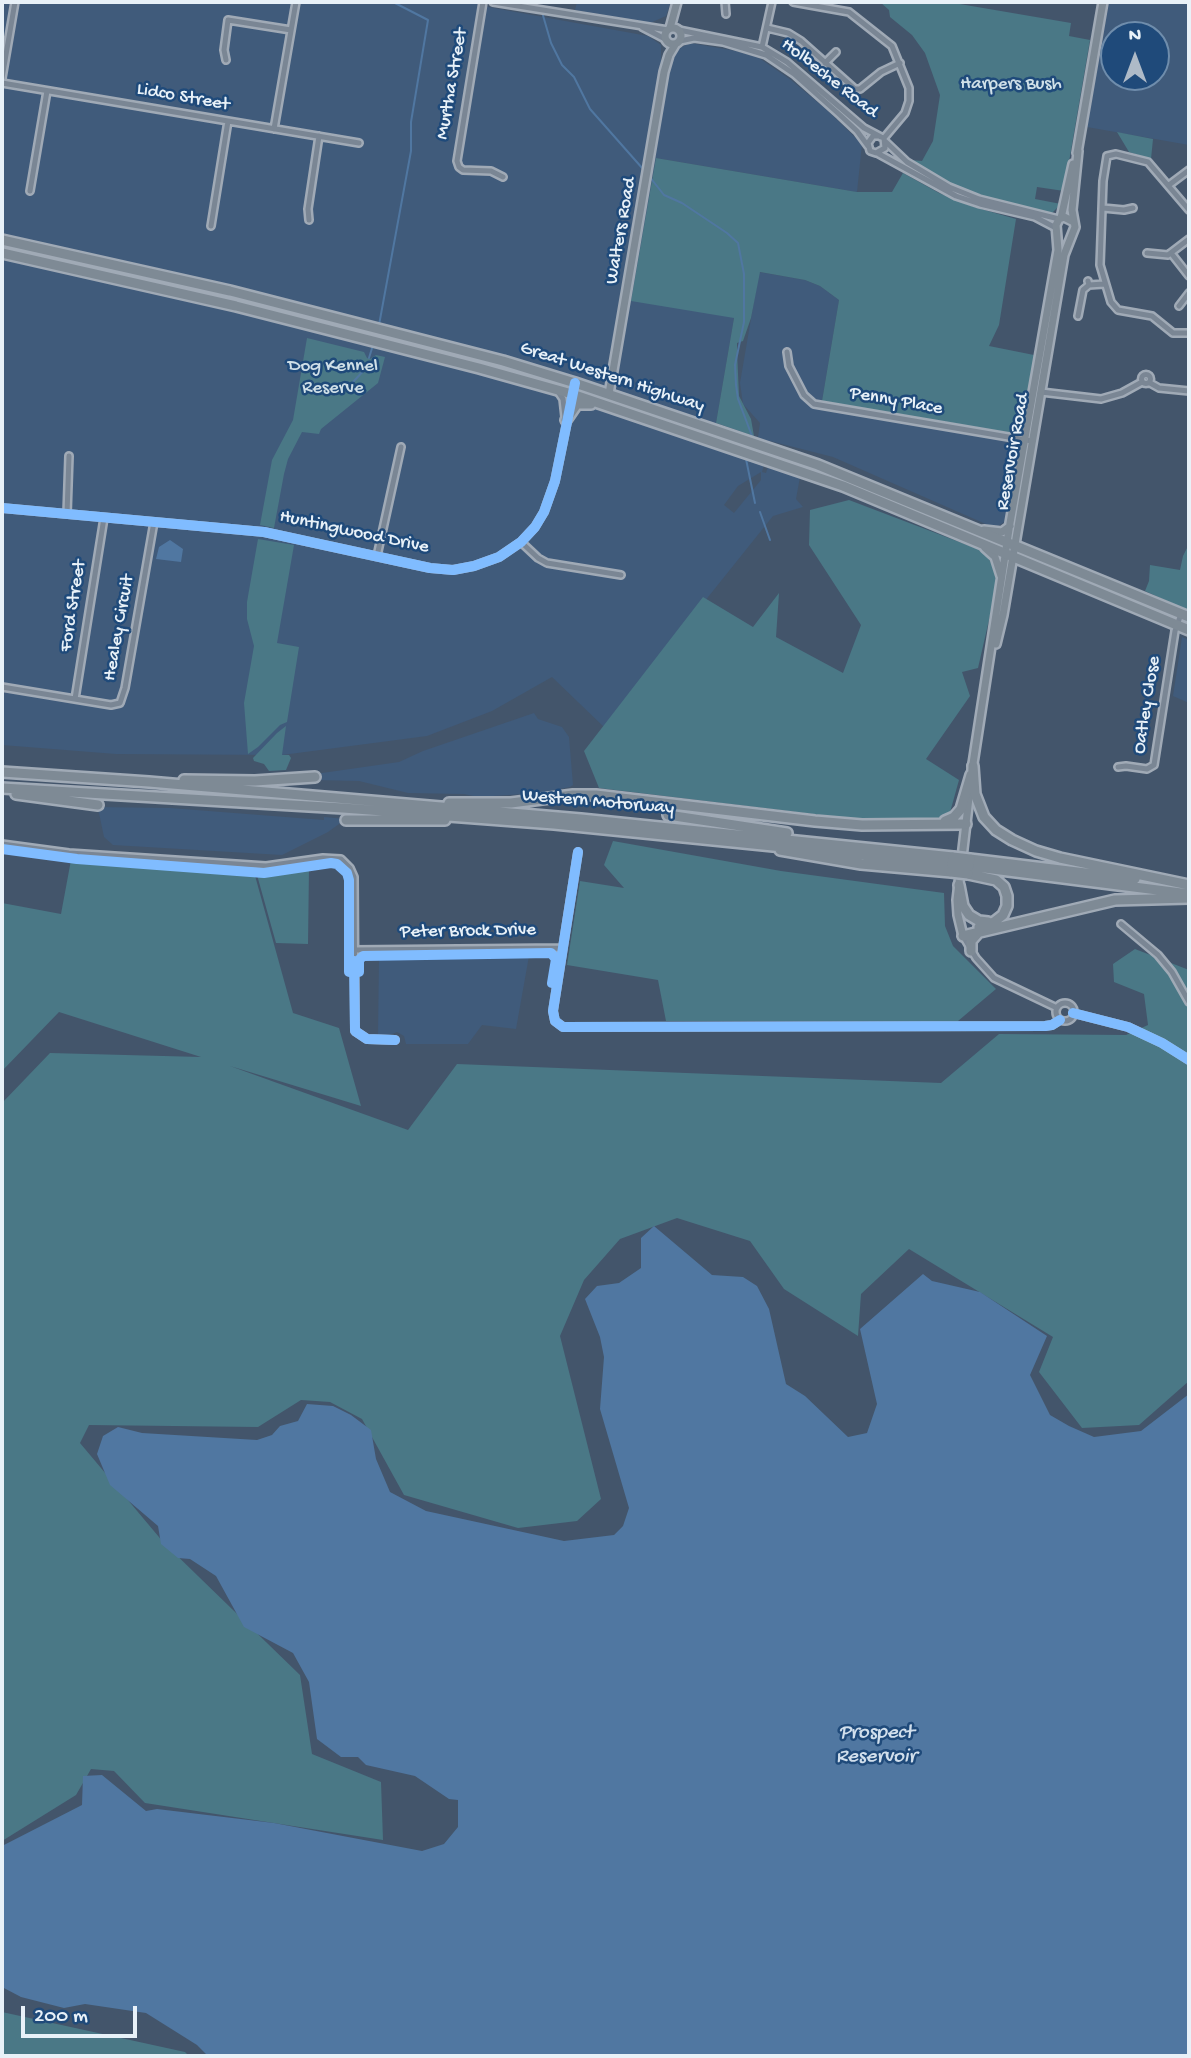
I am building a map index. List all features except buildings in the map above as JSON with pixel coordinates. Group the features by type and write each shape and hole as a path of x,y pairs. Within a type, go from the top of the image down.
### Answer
{"highway":[{"name":"Great Western Highway","path":"2,240 159,274 482,356 609,394 818,465 963,524 1041,567 1189,629"},
{"name":"Great Western Highway","path":"2,253 156,287 436,356 556,389 843,486 976,540 1011,549 1103,582 1185,616"},
{"path":"156,287 159,274"},
{"path":"566,420 575,407 583,402 670,427"},
{"path":"934,824 950,820 961,809 973,766"},
{"path":"973,766 975,794 984,817 996,831 1012,840 1060,858 1189,886"},
{"name":"Western Motorway","path":"2,772 671,827 889,850 952,864"},
{"path":"149,782 152,779 247,781 315,777"},
{"path":"2,790 98,805"},
{"name":"Western Motorway","path":"2,790 474,818 706,838 969,866 1189,896"},
{"path":"378,802 511,803 573,795 596,795 804,820 862,824 966,824"},
{"path":"668,814 854,842 889,850"},
{"path":"346,820 431,821 474,818"},
{"path":"952,864 969,866 991,878 1004,887 1008,901 1000,917 963,934"},
{"name":"Western Motorway","path":"969,866 1189,886"},
{"path":"959,885 963,906 971,918 983,922 1000,917"},
{"path":"963,934 980,933 1115,900 1189,896"},
{"path":"971,951 971,940 980,933"}],"main road":[{"path":"1078,151 1057,231 1066,236 1072,234 1075,227 1072,210 1078,151 1102,2"},
{"path":"672,42 681,34 674,29 676,6"},
{"name":"Walters Road","path":"609,394 664,72 674,29"},
{"path":"1060,219 1070,218 1074,222"},
{"name":"Reservoir Road","path":"963,934 958,915 959,885 973,766 1002,580 1011,549 1029,441 1058,250 1057,231"},
{"name":"Reservoir Road","path":"988,675 1003,615 1010,570 1010,526 1041,392 1066,249 1072,234"},
{"path":"963,524 999,532 1006,531 1010,526"},
{"path":"976,540 995,557 1002,580"},
{"path":"1010,570 1021,565 1041,567"}],"street":[{"path":"2,78 15,2"},
{"path":"274,129 296,2"},
{"name":"Murtha Street","path":"483,2 457,161 463,170 491,171 503,177"},
{"name":"Holbeche Road","path":"493,2 642,27 674,29 762,47 786,62 863,128 882,138 910,165 949,187 979,199 1060,219"},
{"path":"724,2 726,13"},
{"path":"762,47 772,2"},
{"path":"793,2 825,5 849,12 858,16 892,46 909,88 909,101 905,113 882,138 883,150 876,153"},
{"path":"226,60 224,50 228,20 291,30"},
{"name":"Holbeche Road","path":"642,27 672,42 694,38 723,42 772,58 840,115 868,146"},
{"path":"767,28 798,38 852,88 858,89 880,72 900,63"},
{"path":"825,63 836,52"},
{"name":"Lidco Street","path":"2,83 359,143"},
{"path":"30,191 47,91"},
{"path":"211,226 229,121"},
{"path":"309,220 307,209 319,136"},
{"path":"882,138 870,138 870,151 890,158 956,195 1003,211 1035,217 1057,231"},
{"path":"1189,210 1145,160 1111,154 1105,163 1100,265 1104,284 1115,308 1152,316 1173,333 1189,334"},
{"path":"1169,185 1189,170"},
{"path":"1103,208 1132,208"},
{"path":"1147,253 1164,256 1189,239"},
{"path":"1171,253 1189,276"},
{"path":"1078,316 1083,290 1089,283 1104,284"},
{"path":"1179,306 1189,293"},
{"name":"Penny Place","path":"786,352 789,366 804,395 814,404 1029,441"},
{"path":"1041,392 1101,399 1122,394 1142,382 1143,376 1147,375 1151,379 1150,383 1159,388 1189,391"},
{"name":"Huntingwood Drive","path":"2,508 264,532 438,569 460,569 493,560 521,542 535,527 549,503 575,383"},
{"name":"Huntingwood Drive","path":"556,389 563,398 566,420"},
{"path":"377,556 401,446"},
{"path":"67,514 69,456"},
{"name":"Ford Street","path":"75,699 104,518"},
{"name":"Healey Circuit","path":"2,687 111,705 117,705 122,700 154,522"},
{"path":"521,542 547,563 621,575"},
{"name":"Oatley Close","path":"1118,767 1147,769 1154,765 1177,624 1185,616"},
{"path":"2,844 69,853 266,866 337,858 348,864 354,877 355,1031 367,1039 395,1040"},
{"path":"562,948 578,852"},
{"path":"1121,924 1158,955 1172,972 1189,1002"},
{"name":"Reservoir Road","path":"963,934 983,967 1000,982 1057,1008"},
{"name":"Peter Brock Drive","path":"354,950 562,948 552,1015 557,1024 564,1027 1045,1026 1060,1020"},
{"path":"1073,1013 1067,1021 1056,1016 1057,1008 1061,1004 1067,1004 1073,1013 1128,1027 1162,1043 1189,1060"}],"shaded area":[{"path":"2,2 484,2 488,7 648,36 661,45 661,60 672,62 678,49 690,43 759,58 827,110 862,144 857,192 656,158 734,318 716,423 758,437 760,423 743,404 740,383 759,272 805,280 820,286 839,300 822,401 1023,435 1006,521 998,526 988,525 833,457 770,441 762,472 766,473 768,466 800,477 796,499 803,507 773,516 604,727 552,677 492,711 427,736 282,755 116,754 2,745","holes":["761,472 761,480 734,513 724,505 738,486"]},
{"path":"577,2 671,2 666,16 650,23 575,10"},
{"path":"1109,2 1189,2 1189,145 1087,127 1100,53 1100,91 1170,91 1170,21 1106,21"},
{"path":"1182,637 1189,640 1189,703 1173,696"},
{"path":"534,713 538,719 562,727 569,737 573,785 570,787 539,793 478,797 464,794 408,793 359,781 315,780 315,774 399,762 423,751"},
{"path":"94,807 170,808 324,820 324,817 346,819 328,832 282,855 113,845 104,837 99,813"},
{"path":"529,956 516,1029 482,1025 468,1044 406,1044 404,1036 397,1032 378,1036 379,957"}],"green space":[{"name":"Harpers Bush","path":"880,2 948,2 1071,23 1069,36 1090,40 1064,191 1037,187 1035,199 1061,204 1052,213 964,190 910,160 922,161 933,141 940,95 925,53 912,35 890,17 889,10"},
{"path":"1117,132 1153,139 1151,159 1129,152"},
{"path":"656,158 857,192 892,192 903,173 939,193 1016,219 999,325 989,346 1034,355 1036,359 1023,435 822,401 839,300 820,286 805,280 760,272 751,318 743,341 737,343 739,396 751,419 754,436 716,423 734,318 631,301"},
{"name":"Dog Kennel Reserve","path":"307,338 364,352 370,359 376,355 385,357 378,383 321,429 319,434 302,432 288,459 274,528 260,525 272,460 293,420"},
{"path":"849,500 983,551 998,572 978,668 962,672 970,696 926,759 959,780 949,816 928,821 853,819 599,788 584,751 703,597 753,627 779,593 776,637 843,673 861,625 809,545 810,510"},
{"path":"258,539 294,545 277,643 299,647 287,722 280,725 248,754 244,703 254,646 247,619 247,602"},
{"path":"1189,544 1189,611 1145,591 1150,565 1180,570"},
{"path":"286,726 282,755 289,755 291,758 286,770 269,771 264,764 254,761 253,758"},
{"path":"613,841 781,871 944,893 945,926 953,946 996,989 958,1021 666,1021 658,980 567,965 580,881 624,888 604,865"},
{"path":"71,860 254,872 293,1013 339,1028 361,1106 230,1066 408,1130 457,1064 941,1083 999,1034 1126,1035 1148,1025 1144,994 1114,982 1113,964 1135,949 1189,970 1189,1381 1139,1425 1082,1428 1039,1372 1053,1337 909,1249 861,1294 858,1336 784,1289 750,1241 677,1218 620,1239 584,1280 560,1336 601,1499 577,1521 518,1528 404,1495 362,1419 330,1402 301,1400 258,1427 89,1425 80,1443 164,1543 300,1675 312,1754 381,1782 383,1840 145,1803 114,1771 91,1769 76,1795 2,1841 2,1103 50,1053 201,1057 59,1012 2,1071 2,903 61,914"},
{"path":"309,868 308,944 276,943 257,875"},
{"path":"2,2012 185,2052 189,2056 2,2056"}],"water":[{"path":"170,540 183,549 181,562 156,559 159,547"},
{"name":"Prospect Reservoir","path":"654,1226 712,1275 743,1277 757,1286 769,1309 786,1384 805,1396 848,1437 867,1433 877,1404 860,1329 923,1274 932,1281 980,1292 1047,1336 1030,1375 1050,1415 1069,1426 1094,1437 1141,1431 1189,1394 1189,2056 208,2056 197,2045 146,2013 85,2004 64,2008 21,1997 2,1987 2,1846 82,1805 83,1776 102,1775 146,1811 157,1809 274,1823 422,1851 444,1844 458,1827 458,1800 449,1799 415,1776 366,1765 358,1757 341,1757 317,1739 309,1682 293,1653 244,1627 216,1576 190,1559 178,1558 161,1544 158,1526 110,1485 97,1454 103,1436 118,1427 142,1433 257,1440 272,1435 280,1426 298,1421 307,1404 333,1406 371,1430 376,1459 390,1492 426,1511 564,1541 614,1535 623,1526 629,1508 600,1409 604,1357 600,1337 585,1299 597,1286 619,1283 641,1268 641,1238"}],"waterway":[{"path":"379,325 411,151 411,122 428,20 393,2"},
{"path":"542,12 551,43 562,65 574,77 590,109 643,169"},
{"path":"649,176 664,195 682,203 738,243 744,274 744,322 735,365 736,385 738,399 752,436"},
{"path":"369,358 373,345"},
{"path":"353,382 367,367"},
{"path":"746,459 755,503"},
{"path":"760,512 770,540"}],"cycle path":[{"path":"2,508 264,532 430,568 453,570 474,566 499,557 521,542 544,512 555,481 575,383"},
{"path":"2,849 77,859 264,873 337,864 347,873 349,880 349,972 359,972 359,960 363,956 551,953 556,959 552,983 556,984"},
{"path":"578,852 553,1011 555,1021 563,1027 1045,1026 1060,1020"},
{"path":"354,961 355,1031 367,1039 395,1040"},
{"path":"1073,1013 1128,1027 1162,1043 1189,1060"}]}
